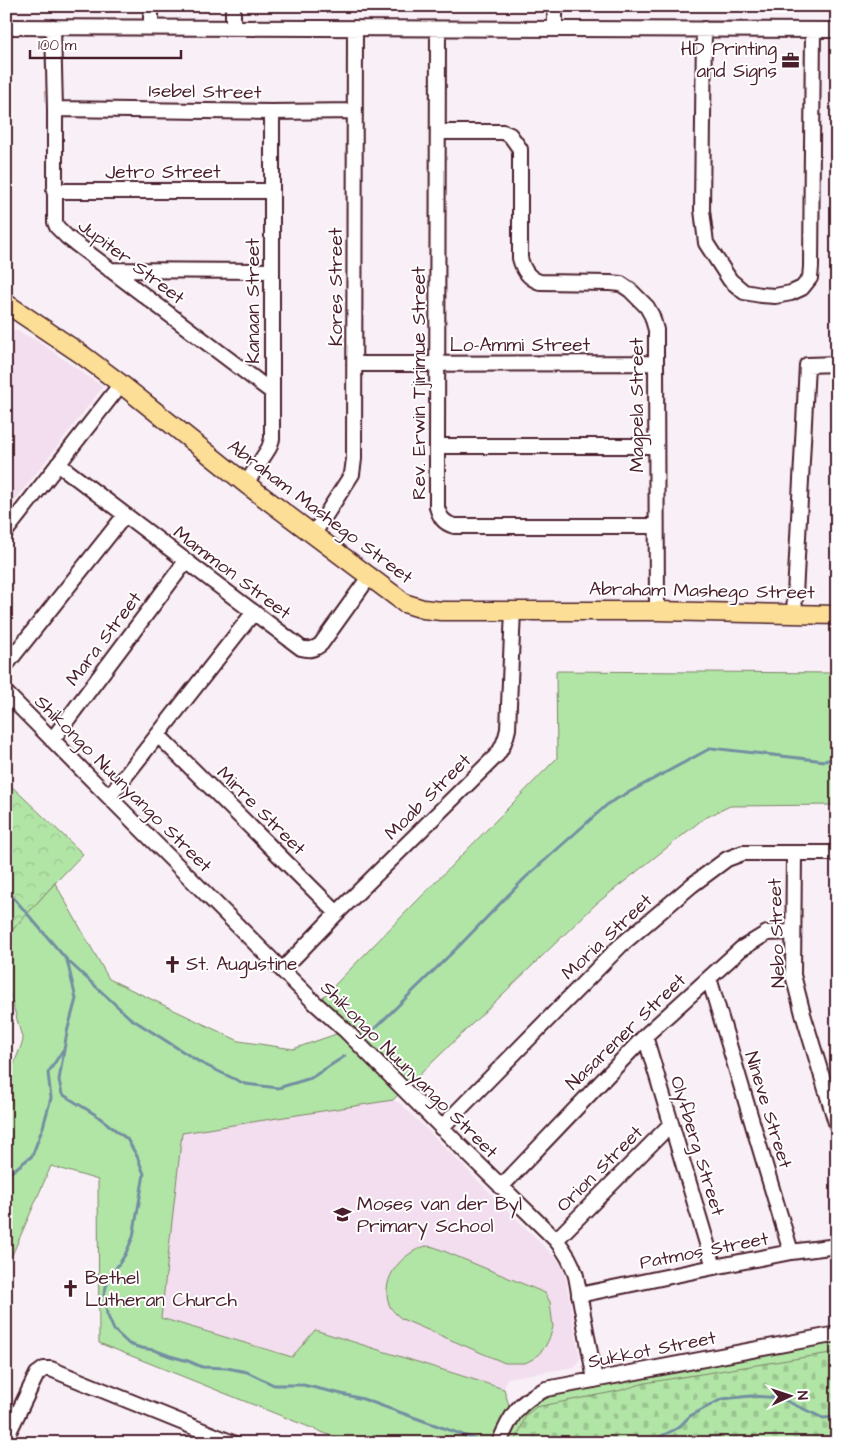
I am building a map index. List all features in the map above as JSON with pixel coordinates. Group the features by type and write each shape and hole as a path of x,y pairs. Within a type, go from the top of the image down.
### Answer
{"main road":[{"name":"Abraham Mashego Street","path":"6,305 66,344 121,384 246,484 404,603 423,609 442,611 657,611 837,615"}],"street":[{"path":"150,6 150,27"},
{"path":"232,27 233,6"},
{"path":"555,6 555,28"},
{"path":"6,27 837,30"},
{"name":"Jupiter Street","path":"53,27 54,191 55,222 57,227 67,237 272,392"},
{"name":"Kores Street","path":"313,535 352,474 354,459 355,28"},
{"name":"Rev. Erwin Tjirimue Street","path":"438,29 437,508 439,515 443,521 454,526 656,526"},
{"path":"704,29 702,210 706,243 730,280 744,292 775,296 791,293 802,288 810,278 812,267 813,30"},
{"name":"Isebel Street","path":"55,109 272,112 355,111"},
{"name":"Kanaan Street","path":"246,484 271,444 272,112"},
{"name":"Magpela Street","path":"438,132 503,132 510,135 520,149 520,258 523,267 532,279 540,282 621,284 647,307 652,316 656,330 657,611"},
{"name":"Jetro Street","path":"54,191 272,191"},
{"path":"110,270 271,272"},
{"name":"Lo-Ammi Street","path":"354,364 656,363"},
{"path":"794,614 807,365 837,364"},
{"path":"6,531 121,384"},
{"path":"437,446 656,446"},
{"name":"Mammon Street","path":"58,464 296,645 308,650 316,648 321,644 369,577"},
{"path":"6,665 125,515"},
{"name":"Mara Street","path":"52,740 186,561"},
{"name":"Moab Street","path":"282,970 502,748 508,729 513,610"},
{"path":"109,798 254,612"},
{"name":"Shikongo Nuunyango Street","path":"6,692 315,1004 345,1030 441,1128 556,1240 573,1264 595,1380"},
{"name":"Mirre Street","path":"158,735 337,913"},
{"name":"Moria Street","path":"441,1128 620,946 692,885 727,859 736,855 754,853 837,853"},
{"name":"Nebo Street","path":"794,853 793,975 837,1126"},
{"name":"Nasarener Street","path":"501,1186 645,1036 741,949 766,933 793,932"},
{"name":"Nineve Street","path":"710,978 791,1252"},
{"name":"Olyfberg Street","path":"645,1036 714,1267"},
{"name":"Orion Street","path":"556,1240 671,1124"},
{"name":"Patmos Street","path":"579,1295 791,1252 837,1246"},
{"name":"Sukkot Street","path":"499,1443 512,1416 522,1403 535,1394 546,1390 837,1334"},
{"path":"6,1438 37,1374 44,1368 51,1369 233,1443"}],"shaded area":[{"path":"6,327 39,342 103,387 6,512"},
{"name":"Moses van der Byl Primary School","path":"393,1100 401,1104 563,1265 580,1358 575,1367 507,1378 504,1389 315,1330 292,1357 161,1317 182,1133"}],"green space":[{"path":"556,671 837,673 837,805 730,806 703,819 596,904 410,1084 321,999 557,758"},
{"path":"6,781 83,854 6,937"},
{"path":"55,883 109,979 239,1041 293,1049 345,1031 404,1089 393,1100 182,1133 161,1318 292,1357 315,1330 504,1389 512,1415 535,1394 837,1334 837,1417 647,1443 349,1443 99,1343 98,1180 51,1166 6,1269 6,1084 23,1041 6,980 6,937"},
{"path":"426,1246 434,1247 545,1293 550,1302 553,1327 545,1347 535,1358 525,1363 505,1363 402,1319 394,1312 389,1304 387,1294 390,1276 409,1254"},
{"path":"837,1352 837,1443 515,1443 526,1415 536,1407 618,1391 645,1383"}],"waterway":[{"path":"364,1039 525,878 609,803 711,748 825,761 837,757"},
{"path":"6,889 67,960 130,1018 201,1063 245,1084 278,1088 311,1078 345,1056"},
{"path":"67,960 76,999 67,1032 59,1080 62,1094 96,1115 127,1139 137,1156 144,1174 133,1237 125,1255 108,1280 104,1294 107,1314 114,1330 129,1344 154,1350 202,1367 227,1368 247,1372 274,1385 303,1385 363,1399 485,1443"},
{"path":"6,1176 32,1156 51,1098 48,1073 63,1050"},
{"path":"647,1443 678,1428 690,1416 722,1399 751,1396 780,1398 823,1418 837,1417"}],"place":[{"name":"HD Printing and Signs","path":"791,60"},
{"name":"St. Augustine","path":"172,964"},
{"name":"Moses van der Byl Primary School","path":"343,1215"},
{"name":"Bethel Lutheran Church","path":"71,1289"}]}
